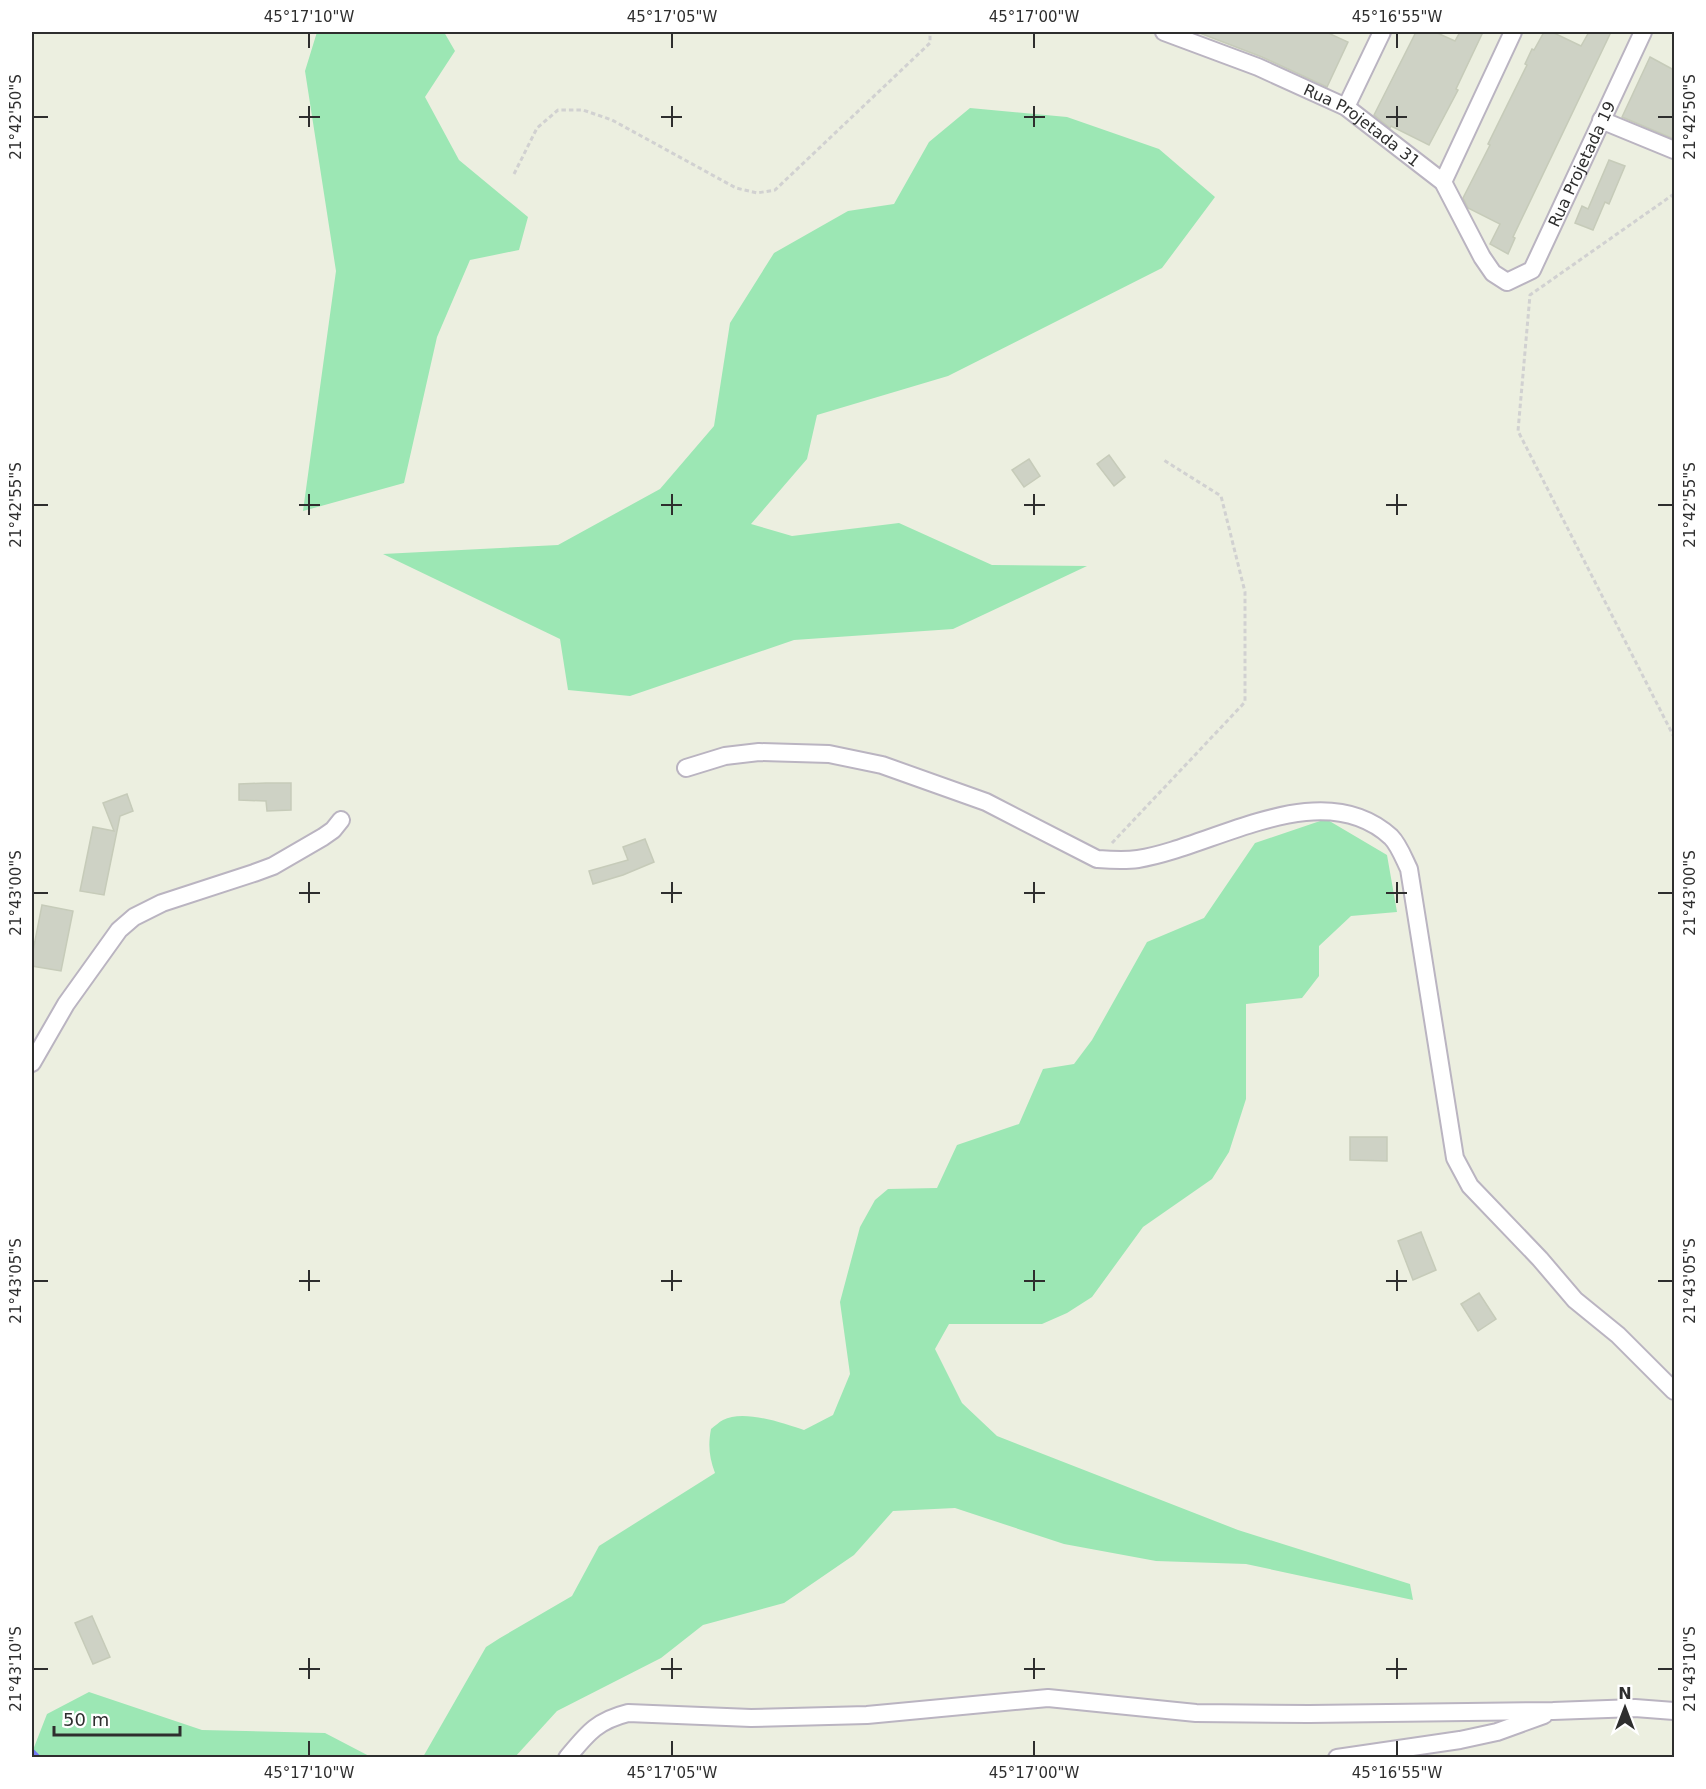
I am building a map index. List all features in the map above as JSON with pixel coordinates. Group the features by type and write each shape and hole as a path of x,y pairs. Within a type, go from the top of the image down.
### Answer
{"street":[{"name":"Rua Projetada 31","path":"1164,32 1258,67 1346,107 1443,182 1482,257 1493,273 1507,282"},
{"path":"1346,107 1382,32"},
{"path":"1443,182 1513,32"},
{"name":"Rua Projetada 19","path":"1507,282 1532,270 1642,32"},
{"path":"1601,120 1674,150"},
{"path":"686,768 725,756 759,752 829,754 882,765 986,802 1097,859 1116,861 1139,859 1190,845 1279,816 1326,811 1348,813 1369,822 1393,839 1409,869 1455,1158 1461,1171 1470,1186 1540,1259 1575,1300 1618,1335 1674,1391"},
{"path":"32,1063 71,996 119,930 134,917 162,903 273,866 323,837 333,830 340,820"},
{"path":"567,1758 590,1731 610,1718 628,1713 750,1718 867,1715 1048,1698 1196,1713 1309,1714 1635,1708 1674,1711"},
{"path":"1337,1758 1470,1738 1497,1732 1552,1711"}],"path":[{"path":"514,174 537,128 558,110 583,110 612,120 736,188 757,193 775,190 930,43 930,32"},
{"path":"1674,194 1530,296 1518,431 1674,737"},
{"path":"1097,859 1245,702 1245,592 1221,496 1162,459"}],"green space":[{"path":"317,32 444,32 455,51 425,97 459,160 528,217 519,250 470,260 437,337 404,483 303,511 336,271 305,71"},
{"path":"970,108 1067,117 1159,149 1215,197 1162,268 948,376 817,415 807,459 751,524 792,536 899,523 992,565 1087,566 953,629 794,640 630,696 568,690 560,639 383,554 558,545 660,489 714,426 730,323 774,253 848,211 894,204 929,142"},
{"path":"1326,819 1387,855 1397,912 1351,916 1319,946 1319,976 1302,998 1246,1004 1246,1099 1229,1152 1212,1179 1143,1227 1092,1297 1067,1313 1042,1324 949,1324 935,1349 962,1403 997,1436 1238,1530 1410,1584 1413,1600 1246,1564 1156,1561 1064,1544 955,1508 893,1511 854,1555 784,1603 703,1625 661,1658 557,1711 515,1757 423,1757 486,1647 572,1596 599,1546 715,1473 710,1451 711,1429 731,1417 752,1416 804,1430 833,1415 850,1374 840,1302 860,1227 875,1200 888,1189 937,1188 957,1145 1019,1124 1043,1069 1074,1064 1092,1040 1147,942 1204,918 1255,843"},
{"path":"89,1692 202,1730 325,1733 371,1757 43,1758 33,1750 47,1714"}],"building":[{"path":"1197,32 1326,32 1348,42 1327,87 1262,57"},
{"path":"1416,32 1435,32 1455,41 1460,32 1483,32 1456,89 1458,90 1429,145 1391,126 1390,128 1374,115"},
{"path":"1544,32 1552,32 1581,46 1589,32 1611,32 1513,237 1515,238 1508,254 1490,244 1500,224 1468,208 1463,198 1490,145 1488,144 1527,65 1525,64 1532,49 1534,50"},
{"path":"1650,57 1674,70 1674,139 1622,117"},
{"path":"1609,160 1625,166 1609,204 1605,202 1593,230 1575,223 1582,206 1588,209"},
{"path":"1109,455 1125,477 1114,486 1097,464"},
{"path":"1029,459 1040,476 1024,487 1012,470"},
{"path":"291,783 291,810 267,811 266,801 239,800 239,784"},
{"path":"127,794 133,811 120,816 104,895 80,891 93,827 114,831 103,803"},
{"path":"645,839 654,862 593,884 589,871 628,860 623,847"},
{"path":"42,905 73,911 61,971 32,966"},
{"path":"1350,1137 1387,1137 1387,1161 1350,1160"},
{"path":"1421,1232 1436,1270 1413,1280 1398,1241"},
{"path":"1479,1293 1496,1319 1478,1331 1461,1304"},
{"path":"92,1616 110,1657 93,1664 75,1623"}],"waterway":[{"path":"32,1751 39,1758"}]}
